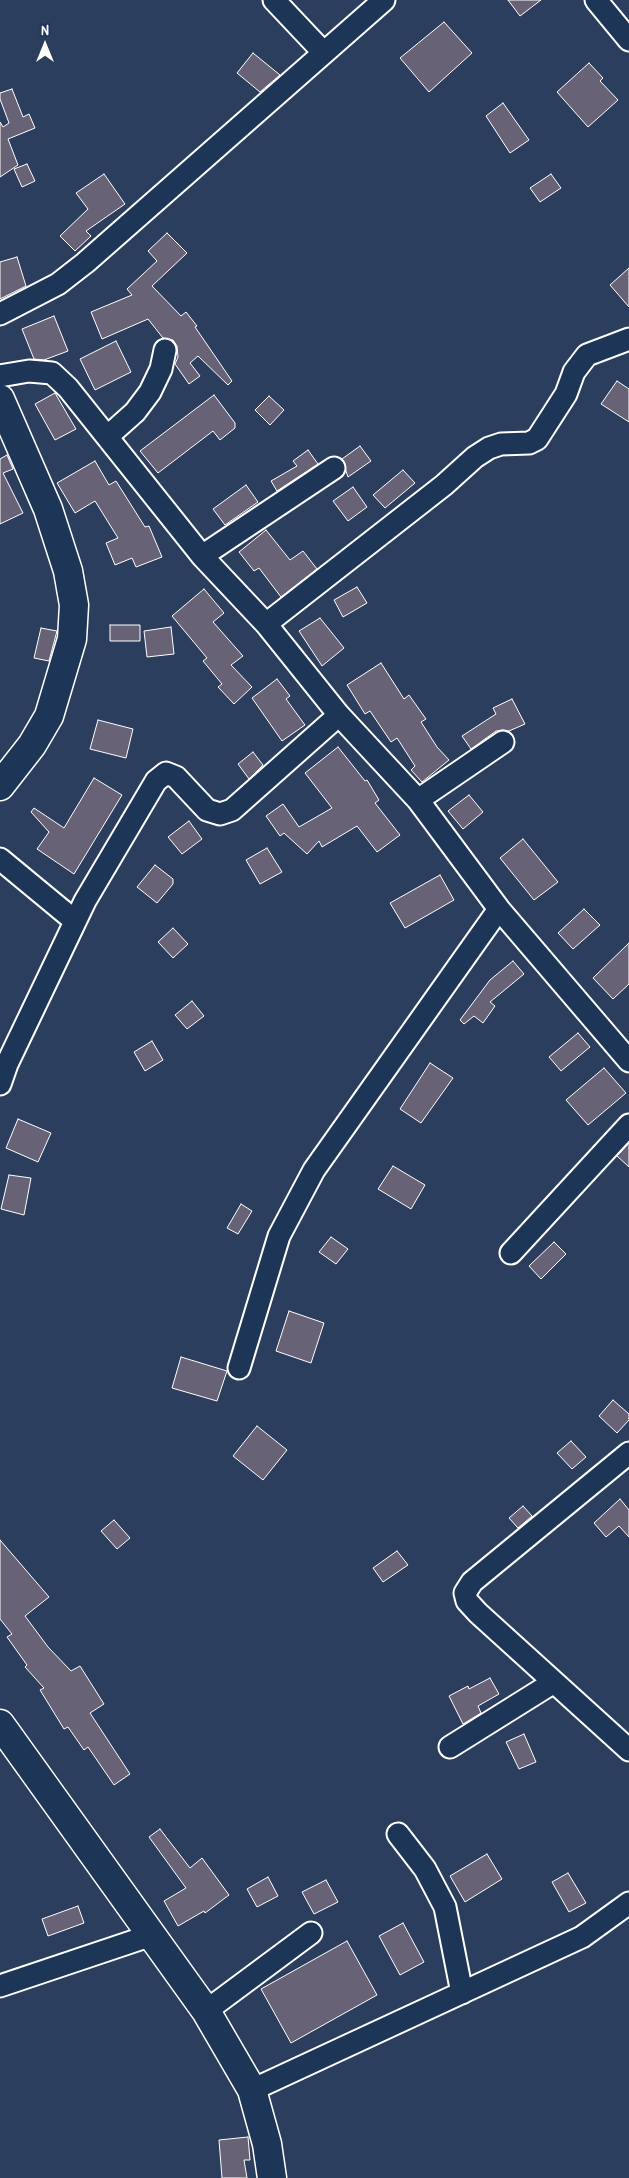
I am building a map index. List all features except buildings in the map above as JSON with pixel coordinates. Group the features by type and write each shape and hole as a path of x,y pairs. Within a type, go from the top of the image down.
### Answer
{"highway":[{"path":"0,399 48,510 68,572 74,606 72,639 49,716 32,745 0,786"},
{"path":"0,1724 206,2011 252,2090 267,2144 272,2178"}],"street":[{"path":"274,0 324,53"},
{"path":"0,314 58,284 85,263 384,0"},
{"path":"596,0 629,40"},
{"path":"266,624 444,485 475,457 489,448 501,444 529,443 537,439 566,394 574,372 587,355 629,339"},
{"path":"107,437 135,412 150,392 161,369 165,350"},
{"path":"0,376 29,371 52,373 68,388 202,556 266,624 339,715 418,800 499,908 629,1061"},
{"path":"202,556 334,468"},
{"path":"0,1084 7,1064 75,922 156,781 166,773 176,777 207,810 220,814 232,810 339,715"},
{"path":"418,800 503,742"},
{"path":"0,859 75,922"},
{"path":"239,1368 279,1236 314,1170 499,908"},
{"path":"511,1253 629,1125"},
{"path":"629,1453 472,1582 465,1593 467,1601 478,1613 629,1750"},
{"path":"450,1747 554,1682"},
{"path":"398,1834 425,1869 445,1907 462,1993"},
{"path":"252,2090 582,1937 629,1903"},
{"path":"206,2011 311,1933"},
{"path":"0,1986 152,1935"}]}
